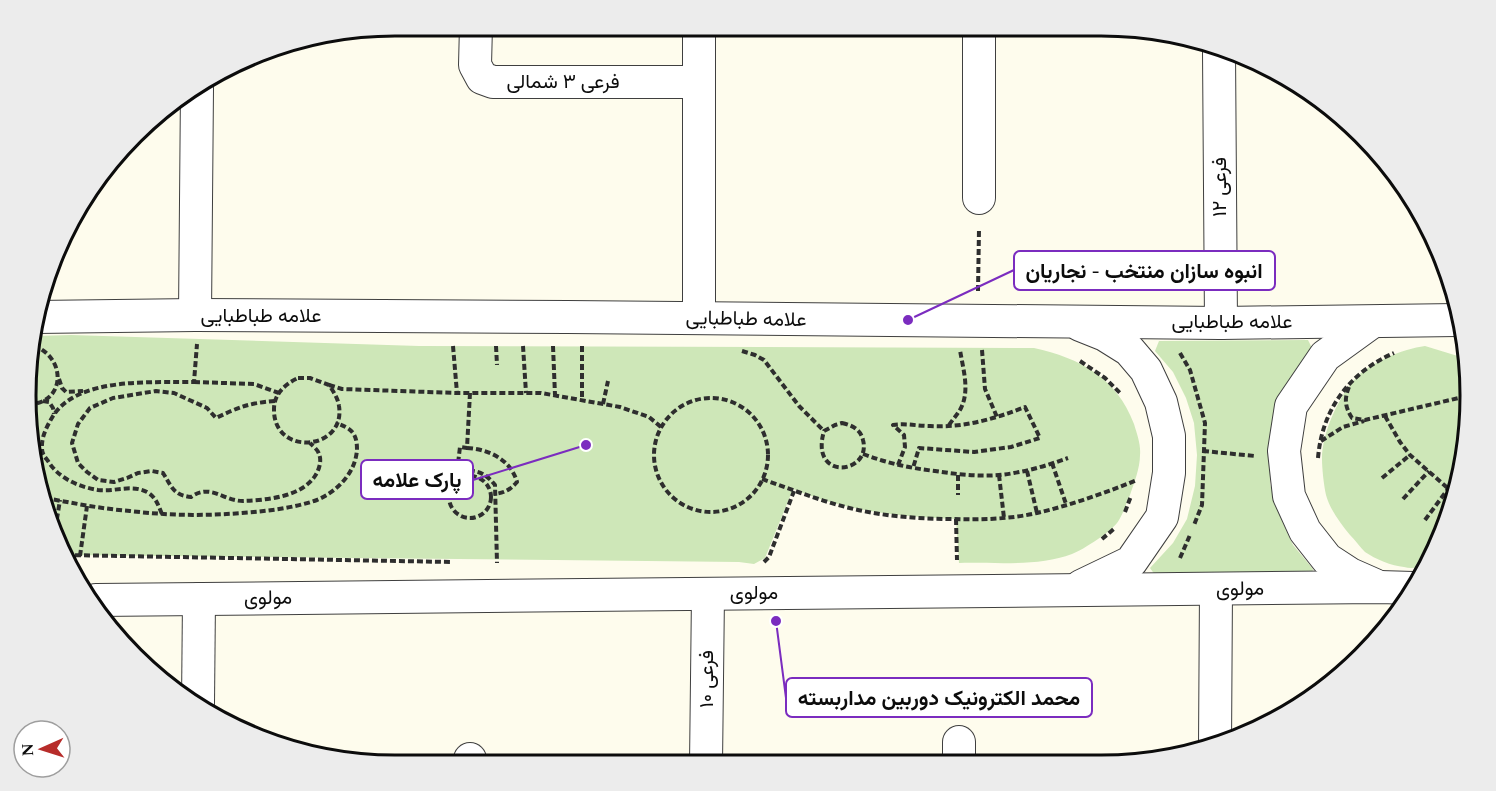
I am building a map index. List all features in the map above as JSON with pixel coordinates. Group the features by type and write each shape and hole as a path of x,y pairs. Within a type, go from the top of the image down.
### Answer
{"street":[{"name":"فرعی ۳ شمالی","path":"476,36 475,65 482,78 494,82 699,82"},
{"path":"699,36 699,318"},
{"path":"979,36 980,198"},
{"name":"فرعی ۱۲","path":"1219,56 1221,323"},
{"path":"196,326 197,96"},
{"name":"علامه طباطبایی","path":"45,317 196,326 699,318 979,333 1071,322 1452,320"},
{"path":"1071,322 1105,335 1129,350 1146,370 1161,402 1169,450 1169,473 1162,517 1131,562 1072,590"},
{"path":"1372,322 1325,356 1291,406 1284,451 1289,496 1305,531 1327,559 1350,574 1380,587"},
{"name":"مولوی","path":"100,600 1404,588"},
{"path":"1215,736 1216,589"},
{"name":"فرعی ۱۰","path":"706,755 708,594"},
{"path":"198,695 199,599"}],"path":[{"path":"980,198 979,333 985,389 997,417"},
{"path":"194,382 196,326"},
{"path":"443,345 459,345"},
{"path":"453,345 457,393"},
{"path":"486,345 505,346"},
{"path":"496,345 497,365"},
{"path":"553,345 555,395"},
{"path":"543,346 561,345"},
{"path":"514,346 533,346"},
{"path":"522,346 526,393"},
{"path":"575,346 593,346"},
{"path":"582,346 582,400"},
{"path":"748,346 735,347 764,360 800,406 824,431"},
{"path":"949,426 962,407 966,390 959,346"},
{"path":"36,402 50,396 56,388 58,376 55,361 49,354 39,349"},
{"path":"1319,467 1321,441 1328,418 1350,383 1365,369 1401,350"},
{"path":"1074,358 1105,378 1121,394"},
{"path":"58,376 66,392 88,391"},
{"path":"329,384 339,406 339,416 329,435 310,443 290,440 276,424 275,401 280,391 288,383 298,378 310,378 342,388 555,395 620,407 649,417 661,427"},
{"path":"603,404 608,381"},
{"path":"162,514 154,497 146,492 129,488 98,490 65,478 52,468 42,452 43,435 63,404 88,391 132,383 254,384 279,394"},
{"path":"1350,383 1345,396 1346,409 1352,418 1365,420"},
{"path":"275,401 253,403 216,418 207,408 174,393 156,391 113,398 90,408 78,424 72,443 78,464 98,480 114,482 138,473 152,471 163,473 181,496 191,497 198,492 214,491 240,501 271,499 305,488 320,469 320,454 310,443"},
{"path":"467,448 470,393"},
{"path":"715,397 734,402 750,413 762,428 768,445 768,464 762,479 751,496 736,507 718,512 700,512 683,505 668,494 658,477 653,458 655,439 661,427 678,407 696,399 715,397"},
{"path":"1321,441 1343,427 1365,420 1460,397"},
{"path":"42,401 49,402 54,415"},
{"path":"898,465 905,447 904,435 893,426 970,424 1025,407 1040,438 1011,447 975,452 919,448 913,468"},
{"path":"1385,416 1410,455 1448,489"},
{"path":"51,499 87,506 162,514 212,516 282,508 318,499 341,484 351,471 357,454 357,443 353,432 336,423"},
{"path":"842,423 856,429 864,440 863,454 859,460 847,467 834,466 827,462 820,449 824,431 842,423"},
{"path":"493,494 503,493 517,482 505,462 477,448 460,447 457,472 478,477 484,481 493,494 497,563"},
{"path":"1124,513 1137,480 1143,455 1169,450 1260,457 1284,451"},
{"path":"863,454 885,463 958,475 999,475 1027,471 1068,458"},
{"path":"1382,478 1410,455"},
{"path":"1052,463 1066,504"},
{"path":"1027,471 1037,513"},
{"path":"1403,499 1429,471"},
{"path":"468,473 457,480 449,492 451,507 456,512 468,518 475,518 486,511 493,494"},
{"path":"958,475 958,495"},
{"path":"999,475 1004,518"},
{"path":"762,479 826,502 886,515 956,519 1004,518 1037,513 1137,480"},
{"path":"764,563 769,557 794,491"},
{"path":"1425,520 1447,493"},
{"path":"57,517 60,500"},
{"path":"80,556 87,506"},
{"path":"956,519 958,591"},
{"path":"1096,543 1119,523"},
{"path":"73,556 463,563"}],"green space":[{"path":"41,336 419,346 1034,348 1081,364 1107,382 1127,408 1134,424 1139,443 1140,460 1124,511 1116,524 1090,544 1072,554 1045,561 959,563 956,519 873,512 833,503 793,489 765,558 754,564 739,562 73,555 48,489 39,442 36,396"},
{"path":"1308,340 1312,348 1270,456 1270,484 1280,516 1293,545 1313,569 1311,577 1155,575 1150,568 1173,543 1187,519 1195,486 1197,455 1194,423 1186,398 1173,372 1155,351 1159,341"},
{"path":"1425,346 1458,356 1460,396 1457,442 1448,489 1423,555 1416,568 1409,568 1389,564 1369,555 1347,531 1328,501 1322,459 1325,438 1332,416 1355,379 1369,367 1407,350"}],"place":[{"name":"انبوه سازان منتخب - نجاریان","path":"908,320"},
{"name":"پارک علامه","path":"586,445"},
{"name":"محمد الکترونیک دوربین مداربسته","path":"776,621"}]}
